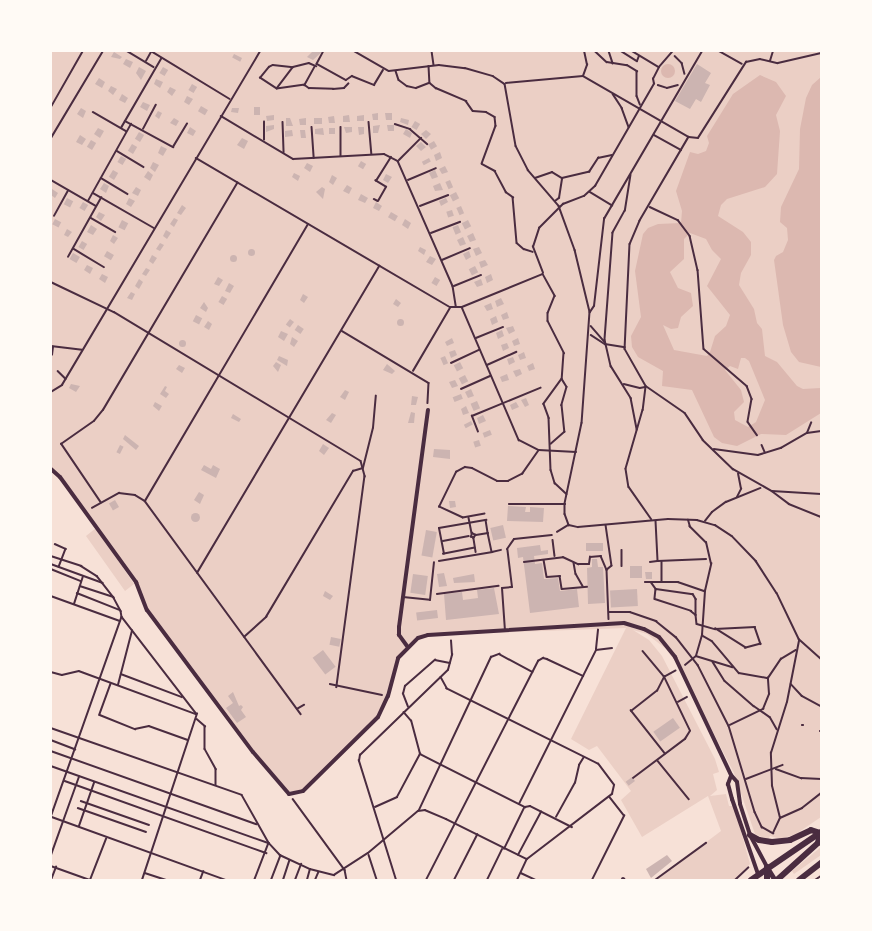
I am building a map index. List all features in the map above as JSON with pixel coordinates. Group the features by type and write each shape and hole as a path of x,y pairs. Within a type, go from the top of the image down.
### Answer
{"main road":[{"path":"750,835 759,840 772,842 790,840 811,830 821,832"},
{"path":"751,880 759,877 767,867 821,832"},
{"path":"776,880 818,843 821,832"},
{"path":"799,880 821,863"},
{"path":"767,867 767,880"}],"street":[{"path":"407,646 399,635 428,410"},
{"path":"51,470 60,477 136,582 147,609 253,752 286,792 292,795 303,791 378,717 388,696 396,663 407,646 423,635 609,623 633,625 659,637 680,668 731,775 737,782 738,805 759,877"},
{"path":"731,775 728,784 750,835 776,880"}],"lane":[{"path":"505,631 502,588 512,587 507,549 514,539 552,536"},
{"path":"403,597 430,600 434,562"}],"path":[{"path":"51,106 83,51"},
{"path":"51,138 103,51"},
{"path":"127,51 155,68"},
{"path":"145,62 151,51 231,99"},
{"path":"51,392 62,385 66,379 260,51"},
{"path":"305,85 324,51"},
{"path":"354,51 383,69 396,71 434,66 481,71 505,84 583,76 689,137 699,138 743,64 760,59 784,62 808,53 821,52"},
{"path":"432,51 434,66"},
{"path":"583,76 587,65 584,51"},
{"path":"595,51 604,60 626,64 637,71 637,96 641,105"},
{"path":"609,51 613,63"},
{"path":"621,51 637,61 639,56"},
{"path":"632,51 659,67"},
{"path":"568,494 555,483 551,470 549,418 544,402 552,395 562,379 564,353 548,321 548,313 555,296 534,252 534,240 539,228 559,206 589,192 654,84 653,79 659,67 674,51"},
{"path":"590,312 594,306 602,225 702,51"},
{"path":"719,51 743,64"},
{"path":"770,62 774,51 781,51"},
{"path":"626,64 629,56"},
{"path":"675,56 683,65 685,74"},
{"path":"121,128 161,58"},
{"path":"348,84 344,88 333,89 305,85 277,89 260,78 269,66 292,67 309,63 346,80 352,76 374,85 383,69"},
{"path":"429,66 430,83"},
{"path":"277,89 292,67"},
{"path":"396,71 399,80 407,87 416,88 430,83"},
{"path":"430,83 444,93 466,101 473,111 486,112 495,117 496,126 483,164 495,171 506,192 515,201 514,229 517,243 524,249 534,252"},
{"path":"505,84 516,146 528,170 559,206 575,250 590,312 586,390 565,504 565,514 569,525"},
{"path":"658,85 668,88 678,85"},
{"path":"613,93 622,108 629,128"},
{"path":"142,130 156,105"},
{"path":"93,112 127,132"},
{"path":"221,116 298,160 372,155 391,156 398,161 453,286 456,307"},
{"path":"125,121 173,147 187,124"},
{"path":"264,122 264,141"},
{"path":"282,122 284,153"},
{"path":"369,122 372,155"},
{"path":"88,201 131,124"},
{"path":"396,124 410,129 426,144"},
{"path":"312,127 314,159"},
{"path":"341,127 341,157"},
{"path":"653,135 682,150"},
{"path":"689,137 630,244 625,347 646,386 686,413 713,449 737,472 761,488 772,491 821,494"},
{"path":"398,161 420,138"},
{"path":"117,151 144,167"},
{"path":"535,178 552,172 562,178 589,172 598,158 613,155"},
{"path":"374,199 378,201 386,187 376,181 391,156"},
{"path":"196,158 450,307 462,307 543,274"},
{"path":"408,180 436,168"},
{"path":"631,173 625,211 613,233 605,344 611,366 624,383 634,409 637,429"},
{"path":"101,178 128,194"},
{"path":"555,201 559,198 562,178"},
{"path":"51,180 96,206"},
{"path":"101,503 61,444 99,416 238,182"},
{"path":"54,216 69,190"},
{"path":"589,192 612,205"},
{"path":"93,193 154,228"},
{"path":"419,207 448,195"},
{"path":"68,257 101,198"},
{"path":"559,198 567,201"},
{"path":"649,206 678,220 690,236 698,270 706,352 747,386 752,399 748,422 757,435"},
{"path":"90,217 115,232"},
{"path":"430,233 460,222"},
{"path":"145,501 309,224"},
{"path":"73,248 104,267"},
{"path":"442,260 470,248"},
{"path":"197,573 379,265"},
{"path":"453,286 482,275"},
{"path":"51,282 107,308 361,461 365,476 337,687"},
{"path":"412,372 450,307"},
{"path":"462,307 519,440 539,450 576,452"},
{"path":"590,325 605,344"},
{"path":"475,338 503,327"},
{"path":"341,330 429,383 428,410"},
{"path":"590,334 605,344 625,347"},
{"path":"52,355 52,346 82,350"},
{"path":"451,363 480,350"},
{"path":"486,365 516,352"},
{"path":"58,371 66,379"},
{"path":"462,389 490,376"},
{"path":"551,444 562,437 566,426 562,405 567,387 562,379"},
{"path":"624,383 640,388 646,386"},
{"path":"646,386 637,429 628,456 627,477 632,492 652,520"},
{"path":"478,432 472,416 540,388"},
{"path":"363,468 373,428 376,396"},
{"path":"807,433 811,423"},
{"path":"713,449 746,455 766,454 807,433 821,431"},
{"path":"762,445 766,454"},
{"path":"485,514 461,518 439,507 456,472 465,467 472,468 497,481 512,480 529,467 539,450"},
{"path":"244,637 266,617 354,471 363,468"},
{"path":"736,498 741,489 737,472"},
{"path":"705,521 718,507 761,488"},
{"path":"772,491 789,504 821,518"},
{"path":"86,513 119,493 135,495 145,501 301,714"},
{"path":"509,504 565,504"},
{"path":"469,517 476,554"},
{"path":"475,548 444,554 439,528 486,519 492,552"},
{"path":"665,754 631,711 657,691 664,677 696,656 704,625 705,591 710,575 710,552 706,543 690,527 688,519"},
{"path":"555,557 552,536 569,525 578,527 652,520 705,521 732,536 756,561 777,593 799,639 821,659"},
{"path":"656,520 658,561"},
{"path":"606,525 612,566 607,570"},
{"path":"443,541 471,534 488,533"},
{"path":"473,538 476,535"},
{"path":"55,544 66,549 59,567"},
{"path":"434,562 507,549"},
{"path":"622,550 622,566"},
{"path":"550,552 554,551"},
{"path":"51,556 81,566 104,583 121,610 122,617 197,714"},
{"path":"524,562 562,557 574,563 590,564 590,557 601,556 607,570 609,623"},
{"path":"544,559 547,577 560,576 562,589 585,587 576,574 574,563"},
{"path":"650,561 706,559"},
{"path":"662,561 662,581"},
{"path":"51,564 104,583"},
{"path":"51,569 81,581"},
{"path":"74,604 83,576"},
{"path":"645,582 678,582 705,591"},
{"path":"651,582 656,589 658,600"},
{"path":"80,586 114,598"},
{"path":"430,594 497,586 498,589 502,588"},
{"path":"689,593 690,588"},
{"path":"656,589 693,594 696,600 697,624 715,629 749,648 760,645 759,634 755,627 715,629"},
{"path":"77,593 121,610"},
{"path":"691,598 693,594"},
{"path":"51,596 120,621"},
{"path":"658,596 658,604"},
{"path":"658,600 696,614 700,613"},
{"path":"674,605 675,601"},
{"path":"685,613 688,610"},
{"path":"609,612 630,612 656,621 676,638 693,660 704,675 729,726 762,826 773,833 780,818 772,786 771,753 791,684 799,639"},
{"path":"122,617 51,817 226,880"},
{"path":"730,623 730,628"},
{"path":"519,804 596,650 599,624"},
{"path":"740,627 741,632"},
{"path":"118,686 132,631"},
{"path":"716,636 718,631"},
{"path":"725,635 727,631"},
{"path":"396,880 358,761 360,755 408,707 441,678 451,664 451,634"},
{"path":"754,635 759,634"},
{"path":"702,635 712,641 734,668 746,676 768,678"},
{"path":"736,642 738,638"},
{"path":"760,641 764,640"},
{"path":"596,650 612,648"},
{"path":"749,648 750,652"},
{"path":"729,726 762,710 769,694 768,678 781,659 796,649"},
{"path":"633,778 685,739 690,731 664,677 643,652"},
{"path":"51,728 242,795 269,843 280,855 310,870 334,875 368,853 418,811 494,654 499,654 533,672"},
{"path":"696,656 734,668"},
{"path":"426,880 533,672 543,658 583,676"},
{"path":"408,707 403,694 405,686 435,660 451,664"},
{"path":"713,662 725,681 774,720 777,730"},
{"path":"51,672 62,675 79,671 197,714"},
{"path":"121,674 184,698"},
{"path":"441,678 447,689 585,756 598,764 612,780 614,790 610,797 527,859 517,880"},
{"path":"111,683 99,715 135,729 148,726 188,740"},
{"path":"330,684 388,696"},
{"path":"791,684 802,696 821,706"},
{"path":"677,703 684,699"},
{"path":"297,710 304,705"},
{"path":"374,807 397,797 420,754 411,721 403,712"},
{"path":"142,880 197,714"},
{"path":"196,718 205,726 205,749 216,769 215,786"},
{"path":"51,740 75,749"},
{"path":"51,751 258,825"},
{"path":"420,754 525,807 530,806 572,827"},
{"path":"556,819 575,783 579,765 585,756"},
{"path":"658,760 689,799"},
{"path":"737,782 782,765"},
{"path":"51,766 269,843"},
{"path":"775,769 801,778 821,779"},
{"path":"51,855 79,776"},
{"path":"64,781 266,853"},
{"path":"78,827 95,782"},
{"path":"780,818 802,808 821,793"},
{"path":"292,795 293,801 345,870 347,880"},
{"path":"592,880 624,816 610,797"},
{"path":"81,801 149,825"},
{"path":"487,880 525,807"},
{"path":"78,808 146,832"},
{"path":"418,811 425,810 455,823 527,859"},
{"path":"518,856 542,812"},
{"path":"454,880 477,834"},
{"path":"51,866 90,880 106,838"},
{"path":"255,880 269,843"},
{"path":"656,880 706,843"},
{"path":"368,853 377,880"},
{"path":"271,880 280,855"},
{"path":"283,880 290,859"},
{"path":"295,880 301,864"},
{"path":"51,880 56,867"},
{"path":"307,880 310,870"},
{"path":"144,872 166,880"},
{"path":"200,880 203,872"},
{"path":"315,880 318,872"},
{"path":"520,872 536,880"},
{"path":"815,880 821,876"}],"shaded area":[{"path":"51,51 821,51 821,817 796,834 781,839 770,836 768,840 755,834 734,773 680,668 666,649 647,634 633,630 649,640 662,656 715,759 719,772 713,774 717,790 710,796 726,794 729,806 734,806 750,864 734,880 656,880 721,831 708,796 642,837 621,800 631,791 597,746 589,750 571,739 626,628 429,635 418,638 396,662 385,707 378,718 302,791 285,791 146,610 136,583 114,554 134,584 125,591 86,536 96,528 60,477 51,470"},
{"path":"668,64 673,66 675,71 673,76 668,78 663,76 661,71 663,66"},
{"path":"760,75 776,82 786,96 776,115 780,131 777,174 765,187 727,199 721,205 718,216 743,232 751,242 751,255 741,273 739,285 754,309 757,323 762,329 765,356 777,362 797,386 803,389 821,388 821,413 786,435 761,434 737,446 722,443 714,437 692,390 662,386 663,371 638,357 632,347 631,336 641,317 635,271 643,234 648,228 658,224 681,223 682,211 676,191 690,152 698,154 706,151 709,143 707,136 733,94","holes":["690,233 706,239 721,259 707,286 730,315 726,326 715,336 707,356 674,350 663,325 671,329 678,328 681,317 693,306 691,293 678,288 670,272 684,259 684,239","741,358 749,361 765,400 756,422 748,427 735,420 734,412 744,402 741,390 725,370 730,366 738,369"]},
{"path":"821,77 821,367 799,362 791,352 783,325 774,260 783,252 788,240 787,228 780,222 781,207 799,169 800,129 806,98 812,85"},
{"path":"821,847 821,855 794,874 792,871"}],"building":[{"path":"313,51 323,51 313,60 307,57"},
{"path":"114,52 122,57 120,59 111,57"},
{"path":"234,54 242,58 240,62 232,58"},
{"path":"126,59 133,62 130,68 123,64"},
{"path":"697,64 711,73 705,83 710,85 701,102 696,99 690,109 675,101"},
{"path":"139,67 146,71 141,80 136,73"},
{"path":"163,67 168,70 165,76 159,73"},
{"path":"99,78 105,82 102,88 95,84"},
{"path":"156,79 163,82 160,88 154,84"},
{"path":"192,84 197,87 194,93 188,90"},
{"path":"111,86 117,89 113,95 108,91"},
{"path":"170,87 176,90 172,96 167,92"},
{"path":"122,94 128,98 125,103 119,100"},
{"path":"187,96 193,99 189,105 184,102"},
{"path":"143,102 150,105 147,111 140,107"},
{"path":"201,106 208,110 205,115 198,111"},
{"path":"254,107 260,107 260,115 254,115"},
{"path":"81,108 86,111 83,118 77,114"},
{"path":"232,108 239,108 238,113 231,112"},
{"path":"158,111 162,113 159,119 155,116"},
{"path":"378,113 378,120 373,120 372,114"},
{"path":"385,113 392,113 392,120 386,120"},
{"path":"274,115 274,120 267,121 266,116"},
{"path":"349,115 350,122 343,122 343,116"},
{"path":"364,115 364,121 357,121 357,116"},
{"path":"334,116 335,123 329,123 328,117"},
{"path":"174,118 179,121 176,126 170,123"},
{"path":"286,118 290,118 293,126 286,126"},
{"path":"306,118 306,125 300,125 299,119"},
{"path":"314,118 322,118 322,124 314,124"},
{"path":"401,118 409,120 408,125 400,122"},
{"path":"415,121 420,124 417,130 411,127"},
{"path":"274,125 274,129 266,132 266,126"},
{"path":"380,125 378,133 373,133 373,126"},
{"path":"387,125 394,125 394,131 388,131"},
{"path":"190,127 196,131 193,136 187,133"},
{"path":"344,127 352,127 352,132 346,133"},
{"path":"358,127 364,127 364,134 359,135"},
{"path":"98,128 104,131 100,138 94,134"},
{"path":"323,128 324,135 315,134 315,129"},
{"path":"329,128 335,128 335,134 329,134"},
{"path":"406,129 412,133 410,138 403,134"},
{"path":"292,130 293,136 285,137 285,131"},
{"path":"300,130 305,130 306,138 301,138"},
{"path":"426,130 431,134 426,139 421,134"},
{"path":"139,132 144,135 140,142 135,139"},
{"path":"80,135 86,139 82,145 76,142"},
{"path":"242,138 248,141 244,149 237,145"},
{"path":"91,140 96,143 92,150 87,147"},
{"path":"434,141 437,146 431,150 428,145"},
{"path":"421,142 426,147 421,151 416,146"},
{"path":"132,144 137,147 133,154 128,151"},
{"path":"161,146 167,149 163,156 158,153"},
{"path":"440,152 442,158 436,161 434,155"},
{"path":"121,156 126,159 123,165 117,162"},
{"path":"429,158 431,162 424,165 422,162"},
{"path":"361,161 366,164 363,169 358,166"},
{"path":"153,162 159,165 155,172 150,168"},
{"path":"307,163 313,166 310,172 304,168"},
{"path":"445,166 448,172 442,174 439,169"},
{"path":"113,170 118,173 114,180 109,177"},
{"path":"435,170 438,177 432,179 429,173"},
{"path":"148,171 153,175 150,181 144,177"},
{"path":"294,173 300,176 298,181 292,177"},
{"path":"386,174 392,177 388,183 383,180"},
{"path":"332,175 337,178 333,185 329,182"},
{"path":"450,180 453,187 449,189 445,182"},
{"path":"104,183 109,186 106,193 100,189"},
{"path":"440,183 443,190 435,191 433,186"},
{"path":"347,185 352,188 349,194 343,191"},
{"path":"136,187 141,190 138,196 132,193"},
{"path":"322,187 325,189 323,199 316,192"},
{"path":"52,189 58,193 55,198 51,195"},
{"path":"456,192 459,198 453,201 450,195"},
{"path":"361,194 368,198 365,203 358,200"},
{"path":"67,198 73,201 70,207 64,204"},
{"path":"129,198 135,201 131,207 126,204"},
{"path":"446,198 448,202 441,206 439,201"},
{"path":"83,202 88,205 85,211 79,208"},
{"path":"376,202 382,206 379,211 373,208"},
{"path":"182,205 186,208 181,215 177,213"},
{"path":"461,206 464,213 460,215 456,208"},
{"path":"452,210 454,216 448,218 446,212"},
{"path":"99,212 105,215 101,221 96,217"},
{"path":"391,212 398,216 395,221 388,217"},
{"path":"174,218 178,220 174,227 170,224"},
{"path":"55,219 61,222 59,228 52,224"},
{"path":"405,219 411,223 408,229 402,225"},
{"path":"122,220 128,223 125,230 118,227"},
{"path":"468,220 471,226 465,229 462,223"},
{"path":"91,225 97,229 93,235 87,232"},
{"path":"458,225 461,232 456,235 452,227"},
{"path":"67,229 72,232 68,237 64,235"},
{"path":"166,230 171,233 167,239 163,236"},
{"path":"473,233 476,240 470,242 467,236"},
{"path":"113,235 118,238 114,244 110,241"},
{"path":"463,237 466,244 460,246 457,240"},
{"path":"82,241 87,244 84,250 78,247"},
{"path":"160,243 164,245 160,251 156,249"},
{"path":"420,247 426,250 424,255 418,251"},
{"path":"479,247 482,253 476,256 473,249"},
{"path":"251,248 255,252 251,256 247,252"},
{"path":"107,251 114,255 111,260 104,256"},
{"path":"469,251 471,257 466,260 463,254"},
{"path":"73,253 80,257 76,263 70,259"},
{"path":"233,254 237,258 233,262 229,258"},
{"path":"152,255 157,258 153,264 149,261"},
{"path":"430,256 436,259 432,265 426,262"},
{"path":"485,260 488,265 481,268 479,262"},
{"path":"87,265 93,268 90,274 84,270"},
{"path":"475,266 478,272 472,275 469,269"},
{"path":"146,268 150,270 146,276 142,274"},
{"path":"102,274 108,277 105,283 99,279"},
{"path":"491,274 493,280 487,283 485,277"},
{"path":"218,277 223,280 219,286 214,284"},
{"path":"435,277 440,280 437,286 431,283"},
{"path":"139,279 143,282 139,289 135,286"},
{"path":"481,279 483,285 477,287 474,282"},
{"path":"229,283 234,286 230,293 225,291"},
{"path":"131,292 135,294 132,300 127,298"},
{"path":"303,294 308,297 304,303 300,300"},
{"path":"222,296 227,299 224,305 218,302"},
{"path":"501,298 504,304 497,307 495,301"},
{"path":"396,299 401,303 398,307 393,304"},
{"path":"204,302 208,308 206,312 200,308"},
{"path":"491,303 493,309 487,311 484,306"},
{"path":"507,312 509,318 503,320 501,315"},
{"path":"196,315 202,318 199,324 193,321"},
{"path":"496,316 498,322 492,325 490,319"},
{"path":"290,319 294,322 290,328 286,325"},
{"path":"400,319 403,322 400,325 397,322"},
{"path":"208,321 212,324 209,330 204,327"},
{"path":"298,325 304,329 300,334 295,330"},
{"path":"513,326 515,331 509,334 506,328"},
{"path":"502,330 504,336 498,339 496,333"},
{"path":"281,331 288,334 284,341 278,337"},
{"path":"292,337 298,341 294,347 290,344"},
{"path":"452,338 454,343 447,346 445,342"},
{"path":"518,338 520,344 514,346 512,341"},
{"path":"182,340 185,343 182,346 179,343"},
{"path":"507,343 509,348 503,351 501,345"},
{"path":"455,350 457,355 451,358 449,352"},
{"path":"524,352 526,358 520,360 518,355"},
{"path":"279,356 288,360 287,366 277,360"},
{"path":"445,356 448,363 444,365 440,358"},
{"path":"513,357 515,362 509,365 507,359"},
{"path":"276,362 281,365 278,372 273,366"},
{"path":"460,362 463,368 457,371 454,365"},
{"path":"533,363 535,369 529,371 527,366"},
{"path":"387,364 395,371 392,374 383,370"},
{"path":"179,365 185,368 182,373 176,369"},
{"path":"520,369 522,374 516,377 513,371"},
{"path":"507,374 509,380 502,382 500,377"},
{"path":"465,375 468,381 462,384 459,378"},
{"path":"455,380 458,386 452,388 449,382"},
{"path":"71,384 80,386 76,392 69,388"},
{"path":"165,386 167,387 165,391 169,394 166,398 160,394"},
{"path":"471,389 474,396 468,398 465,392"},
{"path":"345,390 349,392 345,400 340,397"},
{"path":"461,394 463,399 455,402 453,397"},
{"path":"412,396 418,397 416,405 411,405"},
{"path":"526,398 529,405 525,407 521,400"},
{"path":"477,401 480,408 474,411 471,404"},
{"path":"155,402 162,406 159,411 153,406"},
{"path":"516,402 519,407 512,410 510,405"},
{"path":"466,406 469,413 463,415 461,409"},
{"path":"411,412 415,413 414,423 408,423"},
{"path":"332,413 336,415 331,423 326,420"},
{"path":"233,414 241,419 239,422 231,418"},
{"path":"483,415 486,421 479,424 477,418"},
{"path":"471,421 473,425 466,428 464,425"},
{"path":"490,430 492,435 484,438 483,433"},
{"path":"125,435 139,446 136,450 123,439"},
{"path":"479,440 481,446 475,448 473,442"},
{"path":"323,444 329,448 324,455 319,451"},
{"path":"120,445 124,447 120,454 116,452"},
{"path":"434,449 450,450 450,459 433,457"},
{"path":"204,465 211,469 213,465 220,469 216,478 201,470"},
{"path":"199,492 204,495 200,504 194,500"},
{"path":"115,500 119,507 113,510 109,504"},
{"path":"449,501 455,501 456,507 450,508"},
{"path":"508,506 526,507 525,512 530,512 530,507 544,508 543,522 507,521"},
{"path":"195,513 199,517 195,521 191,517"},
{"path":"503,525 506,538 493,541 490,528"},
{"path":"426,530 437,532 432,558 421,556"},
{"path":"586,543 603,543 603,551 586,551"},
{"path":"540,545 541,551 548,550 548,554 534,556 535,564 542,563 544,579 558,578 560,591 577,589 579,607 530,613 523,557 518,558 517,548"},
{"path":"592,559 597,559 598,567 603,567 605,603 588,604 587,568 592,567"},
{"path":"630,566 642,566 642,578 630,578"},
{"path":"645,572 652,572 652,579 646,579"},
{"path":"444,573 447,586 439,587 437,574"},
{"path":"413,574 428,576 425,595 410,593"},
{"path":"474,574 475,582 454,583 453,578"},
{"path":"494,588 499,614 446,620 444,594 462,592 463,600 478,598 477,590"},
{"path":"637,589 638,606 611,607 610,590"},
{"path":"325,591 333,596 330,600 323,596"},
{"path":"437,610 438,618 417,620 416,613"},
{"path":"331,637 341,639 339,647 329,645"},
{"path":"323,650 336,667 325,675 313,658"},
{"path":"233,692 239,706 243,707 241,710 246,717 237,723 226,708 233,703 228,696"},
{"path":"673,718 680,728 660,742 653,732"},
{"path":"632,777 635,781 629,786 626,782"},
{"path":"667,855 672,861 651,878 646,869"}]}
